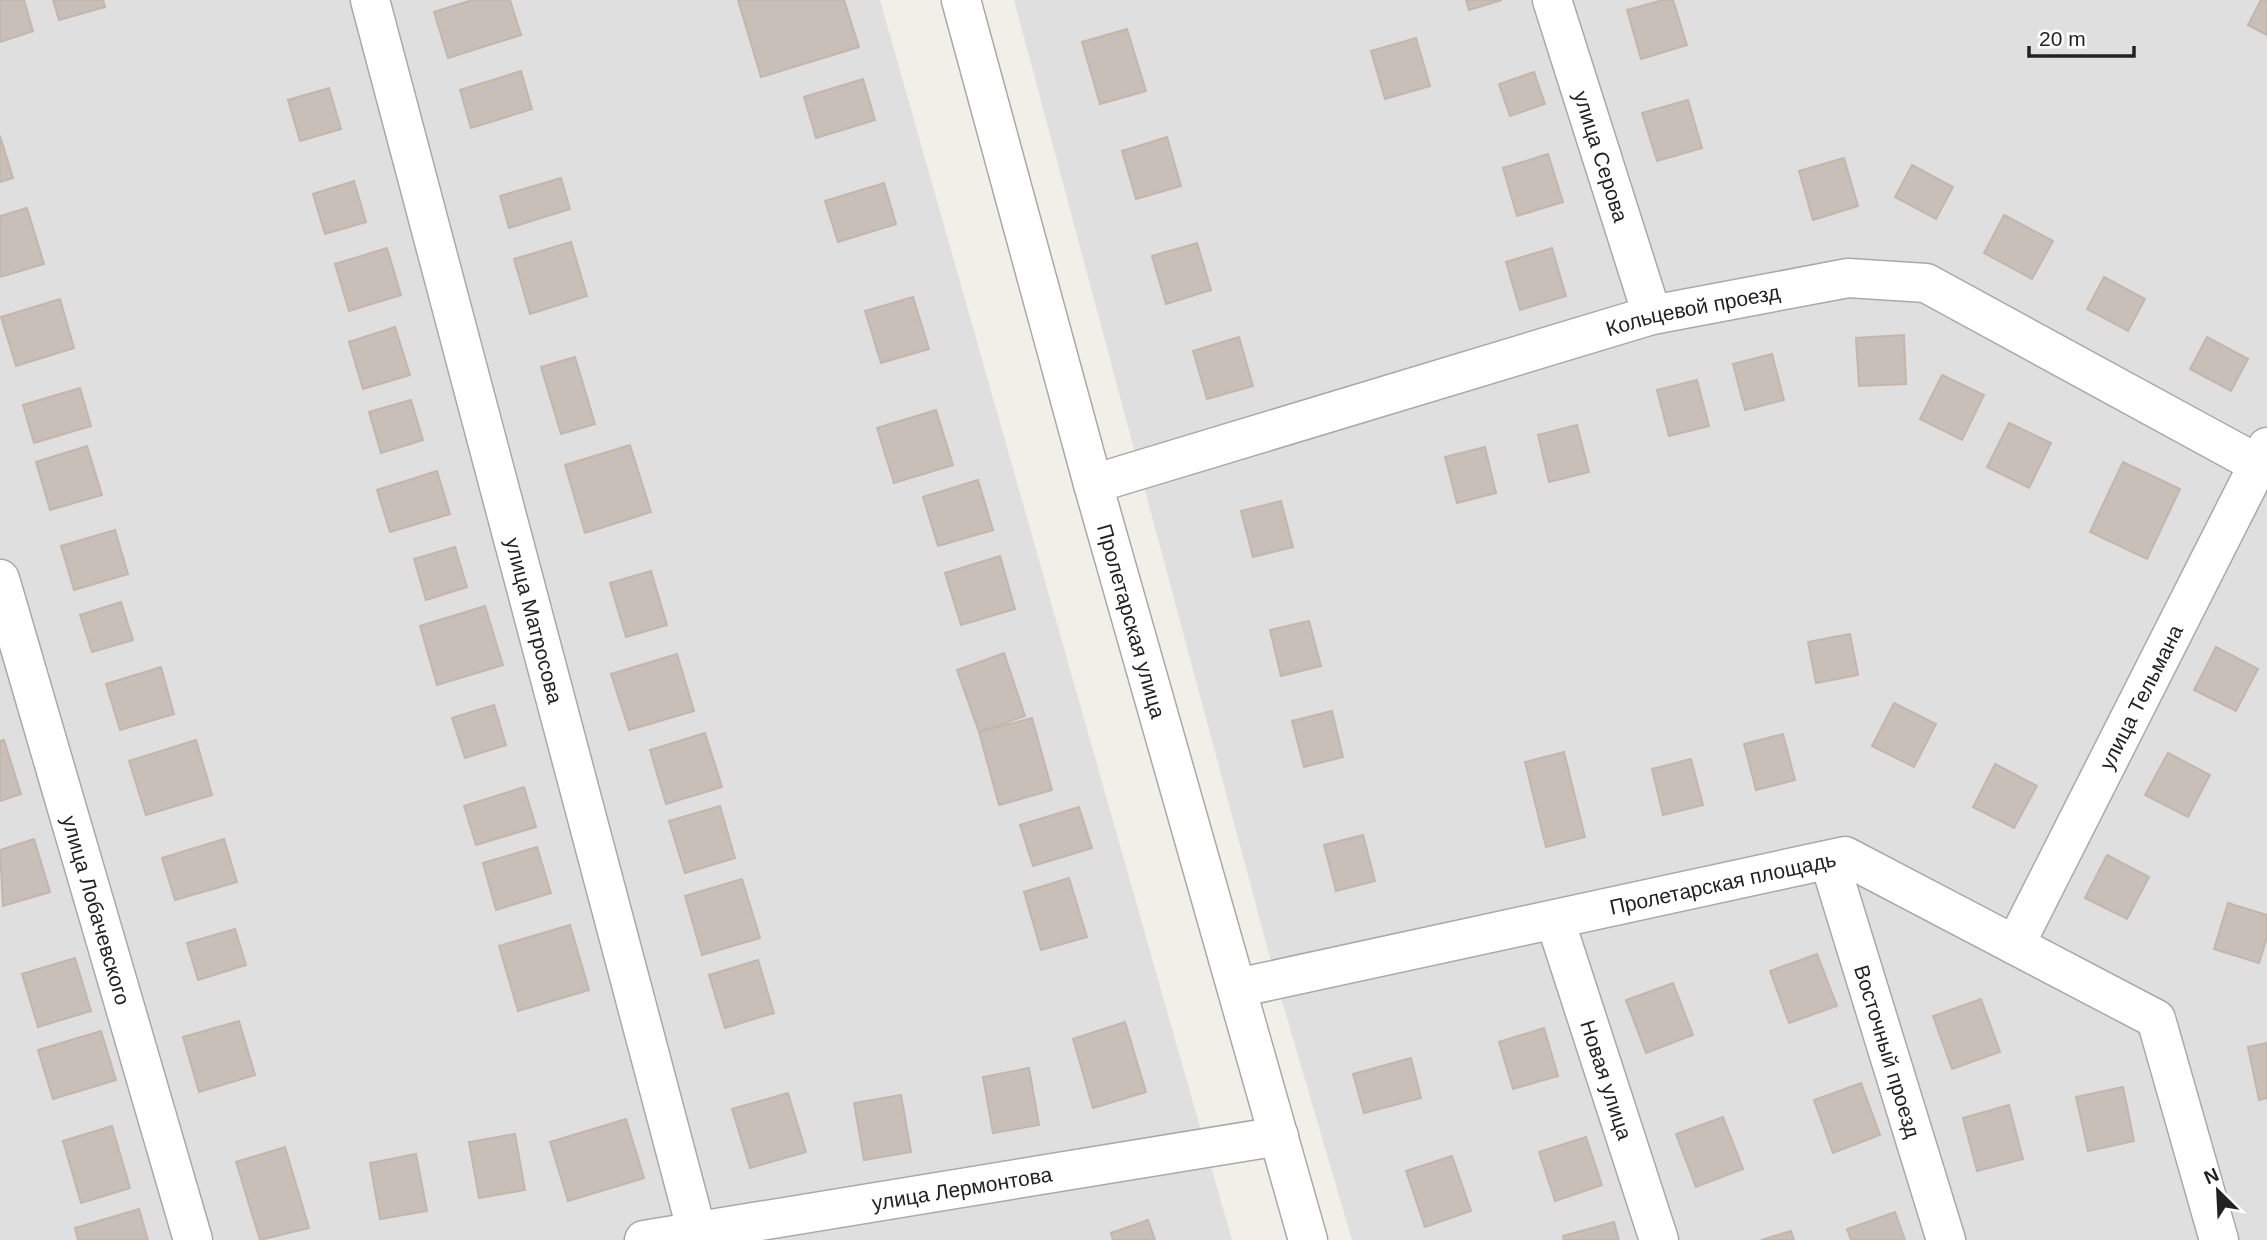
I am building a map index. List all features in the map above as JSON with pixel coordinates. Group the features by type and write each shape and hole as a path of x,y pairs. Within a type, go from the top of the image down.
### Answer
{"street":[{"name":"улица Матросова","path":"370,0 697,1236"},
{"name":"Пролетарская улица","path":"961,0 1093,484 1308,1240"},
{"name":"улица Серова","path":"1552,0 1653,315"},
{"name":"Кольцевой проезд","path":"1093,484 1653,315 1848,278 1926,283 2264,460"},
{"name":"улица Тельмана","path":"2015,945 2264,460"},
{"name":"улица Лобачевского","path":"0,579 193,1240"},
{"name":"Пролетарская площадь","path":"1237,988 1845,856 2156,1019 2219,1240"},
{"name":"Восточный проезд","path":"1829,860 1946,1240"},
{"name":"Новая улица","path":"1555,920 1659,1240"},
{"name":"улица Лермонтова","path":"644,1240 697,1236 1279,1136"}],"shaded area":[{"path":"0,0 880,0 1232,1240 0,1240"},
{"path":"1014,0 2267,0 2267,1240 1352,1240 1277,984"}],"building":[{"path":"0,0 24,0 33,31 0,42"},
{"path":"53,0 103,0 105,7 59,20"},
{"path":"472,0 510,0 521,35 448,58 434,12"},
{"path":"738,0 844,0 859,47 761,77"},
{"path":"1466,0 1502,0 1469,10"},
{"path":"1663,0 1673,0 1687,45 1641,59 1627,10"},
{"path":"2261,0 2267,0 2267,35 2248,25"},
{"path":"1127,29 1146,91 1100,104 1082,42"},
{"path":"1416,38 1430,86 1385,99 1371,51"},
{"path":"521,71 532,109 471,128 460,90"},
{"path":"1534,72 1545,104 1510,116 1499,84"},
{"path":"863,79 875,120 816,138 804,97"},
{"path":"329,88 341,129 300,141 288,100"},
{"path":"1688,100 1702,148 1657,161 1642,113"},
{"path":"0,136 13,178 0,182"},
{"path":"1167,137 1181,186 1136,199 1122,151"},
{"path":"1548,154 1563,202 1517,216 1503,168"},
{"path":"1844,158 1858,206 1813,220 1799,171"},
{"path":"1912,165 1953,187 1936,219 1895,197"},
{"path":"561,178 570,209 509,228 500,196"},
{"path":"354,181 366,222 325,234 313,194"},
{"path":"884,183 896,224 838,242 825,201"},
{"path":"27,208 44,264 0,277 0,216"},
{"path":"2004,215 2053,241 2032,279 1984,253"},
{"path":"571,242 587,296 530,314 514,259"},
{"path":"1197,243 1211,290 1166,304 1152,256"},
{"path":"387,248 401,295 349,311 335,264"},
{"path":"1552,248 1566,296 1520,310 1506,262"},
{"path":"2104,277 2145,299 2128,331 2087,309"},
{"path":"913,297 929,349 881,363 865,311"},
{"path":"60,299 74,348 16,366 1,317"},
{"path":"395,327 410,375 363,389 349,342"},
{"path":"1904,335 1906,384 1859,386 1856,338"},
{"path":"1239,337 1253,386 1207,399 1193,351"},
{"path":"2207,337 2248,359 2231,391 2190,369"},
{"path":"1772,354 1784,400 1745,410 1733,364"},
{"path":"575,357 595,424 561,434 541,367"},
{"path":"1942,375 1984,395 1962,440 1920,419"},
{"path":"1697,380 1709,426 1669,436 1657,390"},
{"path":"80,388 91,426 34,443 23,405"},
{"path":"411,400 423,440 381,453 369,412"},
{"path":"936,410 953,465 894,483 877,428"},
{"path":"2009,423 2051,443 2029,488 1987,467"},
{"path":"1577,425 1589,472 1549,482 1538,435"},
{"path":"630,445 651,512 585,533 565,465"},
{"path":"87,446 102,495 50,510 36,462"},
{"path":"1485,447 1496,493 1457,503 1445,457"},
{"path":"2123,462 2180,489 2147,559 2090,532"},
{"path":"437,471 450,514 390,532 377,490"},
{"path":"978,480 993,530 938,546 923,497"},
{"path":"1281,501 1293,547 1253,557 1241,511"},
{"path":"115,530 128,574 74,590 61,546"},
{"path":"455,547 467,587 426,600 414,559"},
{"path":"1000,556 1015,609 961,625 945,573"},
{"path":"651,571 667,625 626,637 610,583"},
{"path":"121,602 133,640 92,652 80,615"},
{"path":"485,606 503,665 437,685 420,626"},
{"path":"1309,621 1321,666 1281,676 1270,630"},
{"path":"1850,634 1858,675 1816,683 1808,642"},
{"path":"2216,647 2258,669 2236,711 2194,690"},
{"path":"1004,653 1025,716 979,732 957,670"},
{"path":"677,654 694,711 629,730 611,674"},
{"path":"161,667 174,714 120,730 106,684"},
{"path":"1894,703 1936,724 1914,767 1872,746"},
{"path":"494,705 506,745 465,758 452,718"},
{"path":"1332,711 1343,757 1304,767 1292,721"},
{"path":"1032,718 1052,790 999,805 979,732"},
{"path":"705,733 722,787 666,804 650,750"},
{"path":"1783,734 1795,780 1756,790 1744,744"},
{"path":"4,740 21,794 0,801 0,741"},
{"path":"196,740 212,795 146,815 129,761"},
{"path":"1564,752 1585,837 1546,847 1525,762"},
{"path":"2168,753 2210,775 2188,817 2145,795"},
{"path":"1691,759 1703,805 1663,815 1652,769"},
{"path":"1995,764 2037,786 2014,828 1973,807"},
{"path":"524,787 536,827 476,845 464,806"},
{"path":"720,806 735,858 685,873 669,821"},
{"path":"1079,807 1092,848 1033,866 1020,825"},
{"path":"1363,835 1375,881 1336,891 1324,845"},
{"path":"34,839 50,892 3,906 0,850"},
{"path":"224,839 237,882 175,900 162,858"},
{"path":"537,847 551,893 496,910 483,863"},
{"path":"2107,855 2149,877 2127,919 2085,898"},
{"path":"1069,878 1087,937 1041,950 1024,892"},
{"path":"742,879 760,938 702,955 685,896"},
{"path":"2228,903 2267,915 2267,937 2259,963 2214,949"},
{"path":"570,925 589,990 518,1011 499,946"},
{"path":"235,929 246,965 198,980 187,943"},
{"path":"1817,954 1837,1006 1789,1023 1770,971"},
{"path":"75,958 91,1011 38,1027 22,974"},
{"path":"758,960 774,1013 725,1028 709,975"},
{"path":"1673,983 1693,1035 1646,1053 1626,1000"},
{"path":"1981,999 2000,1052 1952,1069 1933,1016"},
{"path":"239,1021 255,1075 199,1092 183,1037"},
{"path":"1125,1022 1146,1092 1093,1108 1073,1039"},
{"path":"1544,1028 1558,1076 1513,1089 1499,1042"},
{"path":"101,1031 116,1080 53,1099 38,1050"},
{"path":"2267,1043 2267,1098 2259,1100 2248,1047"},
{"path":"1411,1058 1421,1098 1364,1113 1353,1074"},
{"path":"1029,1068 1039,1125 993,1133 983,1077"},
{"path":"1861,1083 1880,1135 1833,1153 1814,1100"},
{"path":"2123,1087 2134,1141 2088,1151 2076,1097"},
{"path":"788,1093 806,1152 750,1168 732,1109"},
{"path":"901,1095 911,1152 864,1160 854,1103"},
{"path":"2009,1105 2023,1159 1977,1171 1963,1118"},
{"path":"1723,1117 1743,1169 1696,1187 1676,1134"},
{"path":"626,1119 644,1178 568,1201 550,1142"},
{"path":"112,1126 130,1188 81,1203 63,1141"},
{"path":"515,1134 525,1190 479,1198 469,1142"},
{"path":"1586,1137 1602,1185 1555,1201 1539,1152"},
{"path":"285,1147 309,1228 260,1240 236,1162"},
{"path":"416,1154 427,1211 380,1219 370,1163"},
{"path":"1452,1156 1471,1211 1425,1227 1406,1171"},
{"path":"139,1209 148,1240 78,1240 75,1228"},
{"path":"1895,1212 1905,1240 1851,1240 1847,1229"},
{"path":"1148,1220 1155,1240 1113,1240 1111,1233"},
{"path":"1614,1222 1619,1240 1564,1240 1563,1236"},
{"path":"1791,1231 1794,1240 1761,1240"}]}
